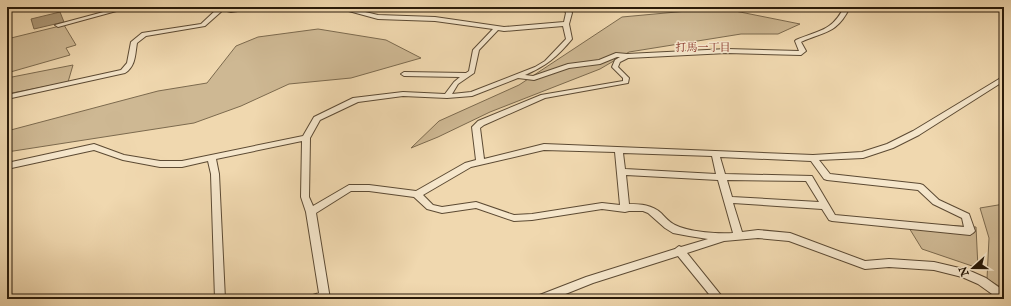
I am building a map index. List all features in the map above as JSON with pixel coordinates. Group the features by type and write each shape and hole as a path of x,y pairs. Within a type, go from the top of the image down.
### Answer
{"street":[{"path":"7,10 17,7"},
{"path":"58,25 128,7"},
{"path":"7,97 123,72 128,69 130,64 134,42 144,34 203,25 220,7 241,10 251,7"},
{"path":"337,7 378,17 435,19 497,28 566,24"},
{"path":"321,298 311,212 305,197 306,138 317,119 356,100 403,94 448,96 472,94 518,76 547,62 569,39 566,24 569,13 566,7"},
{"path":"518,76 534,78 568,66 600,62 616,55 627,56 727,51 801,53 803,51 798,41 835,26 841,20 847,7"},
{"path":"448,96 456,83 472,72 476,50 497,28"},
{"path":"480,161 476,127 481,123 542,96 626,82 626,78 615,66 617,61 627,56"},
{"path":"404,74 467,75"},
{"path":"311,212 349,188 369,188 417,194 468,165 544,147 814,158 863,156 890,146 916,133 1004,78"},
{"path":"7,166 94,147 123,157 160,164 182,164 212,159 306,138"},
{"path":"619,150 625,209"},
{"path":"715,154 738,235"},
{"path":"621,172 722,177 809,178 832,218 970,231 966,216 936,202 920,187 827,177 814,158"},
{"path":"212,159 215,174 220,299"},
{"path":"417,194 430,207 442,210 476,206 514,218 532,217 602,206 611,209 646,208 655,212 661,221 673,229 724,237"},
{"path":"728,200 825,206"},
{"path":"541,299 679,250 724,237 758,234 790,237 865,265 889,263 934,266 964,273 982,280 1004,297"},
{"path":"679,250 719,299"}],"shaded area":[{"path":"720,8 800,24 778,34 741,34 629,52 600,69 490,112 411,148 439,121 519,85 622,17"},
{"path":"60,12 64,22 34,29 31,19"},
{"path":"64,25 76,45 66,48 70,55 7,73 7,39"},
{"path":"318,29 386,40 421,58 351,78 289,84 241,106 194,123 7,152 7,131 158,91 207,83 236,46 258,37"},
{"path":"73,65 68,82 7,94 7,78"},
{"path":"1004,204 1004,289 987,279 989,238 980,208"},
{"path":"906,223 976,227 978,268 922,249"}],"district":[{"name":"打馬一丁目","path":"703,48"}]}
